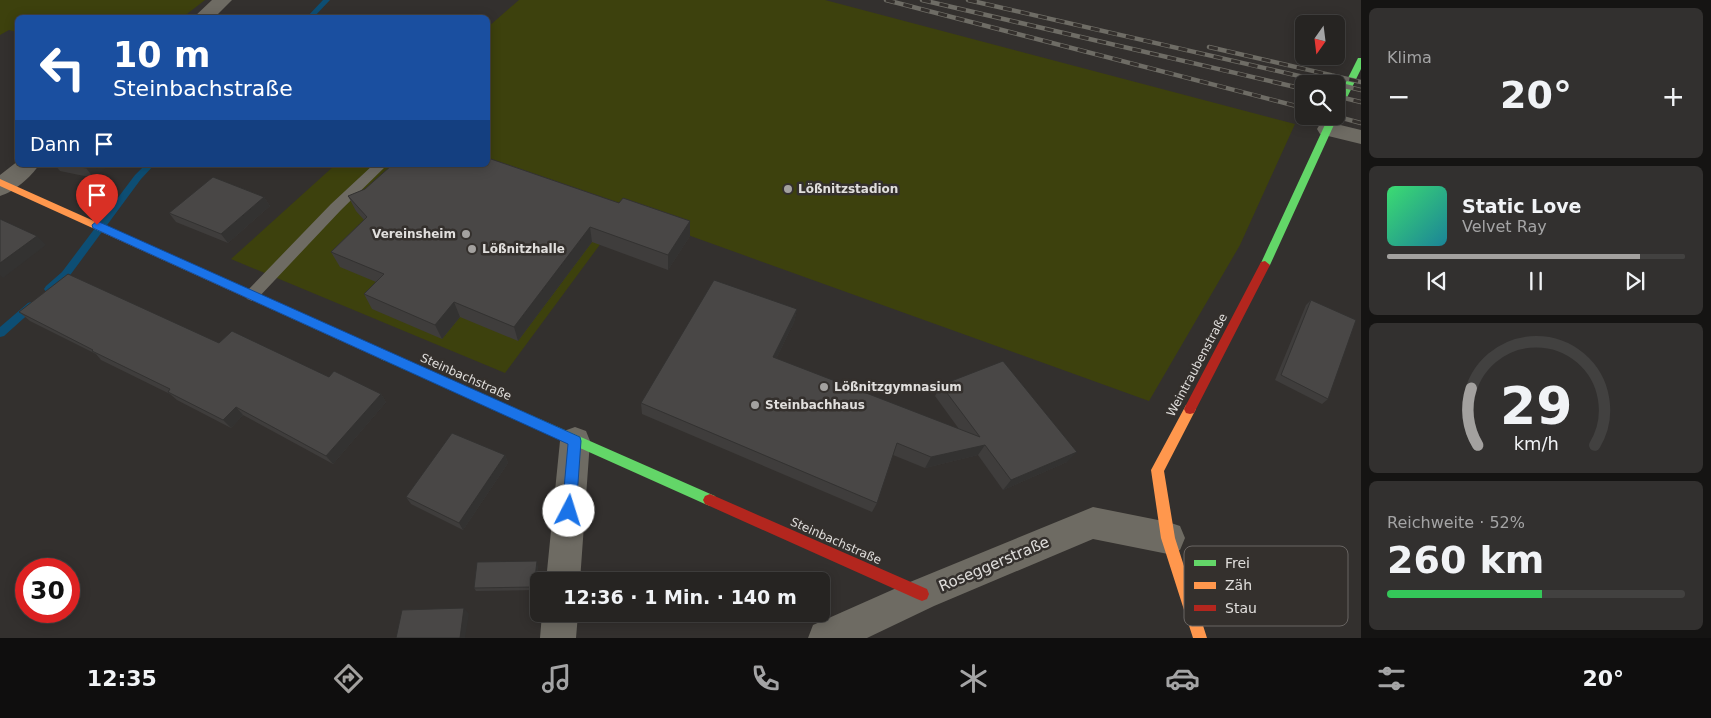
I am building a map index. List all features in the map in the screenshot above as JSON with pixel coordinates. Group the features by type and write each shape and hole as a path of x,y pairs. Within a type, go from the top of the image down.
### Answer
{"street":[{"path":"206,15 223,0"},
{"name":"Weintraubenstraße","path":"1345,94 1361,60"},
{"name":"Weintraubenstraße","path":"1184,588 1168,538 1157,470 1262,272 1330,125"},
{"path":"1342,125 1361,137"},
{"path":"2,184 24,167"},
{"name":"Steinbachstraße","path":"2,184 922,594"},
{"path":"564,572 575,441"},
{"name":"Roseggerstraße","path":"826,638 922,594 1093,523 1168,538"},
{"path":"558,638 559,622"},
{"name":"Weintraubenstraße","path":"1196,626 1200,638"}],"lane":[{"path":"252,295 336,207 379,167"}],"green space":[{"path":"0,0 205,0 186,15 15,15 15,32 9,30 0,35"},
{"name":"Lößnitzstadion","path":"519,0 825,0 1295,124 1240,245 1149,401 624,212 505,373 231,259 333,167 490,167 490,25"}],"building":[{"name":"Lößnitzhalle","path":"490,159 619,203 623,198 690,221 668,255 590,227 514,327 454,302 435,325 364,294 384,274 331,252 367,217 348,196 365,189 390,167 490,167"},
{"path":"213,177 264,197 221,234 169,213"},
{"path":"0,219 37,236 0,263"},
{"path":"68,274 219,343 232,331 329,377 334,371 381,394 326,456 236,407 223,420 168,392 170,389 92,351 19,312"},
{"name":"Steinbachhaus","path":"714,280 797,309 773,357 980,437 941,385 1003,361 1077,452 1011,480 985,445 931,457 897,443 877,503 641,403"},
{"path":"1311,300 1356,320 1328,399 1281,375"},
{"path":"452,433 505,455 459,523 406,497"},
{"path":"537,561 536,572 530,572 530,587 474,588 477,562"},
{"path":"464,608 460,638 396,638 402,610"}],"waterway":[{"path":"312,15 327,0"},
{"path":"49,289 65,275 138,177 148,167"},
{"path":"0,333 31,306"}],"railway":[{"path":"886,0 1295,106"},
{"path":"922,0 1295,87"},
{"path":"968,0 1295,75"},
{"path":"1209,47 1361,82"},
{"path":"1345,86 1361,90"},
{"path":"1345,98 1361,102"},
{"path":"1345,119 1361,123"}],"traffic: fast":[{"path":"1345,93 1361,60"},
{"path":"1265,265 1330,125"},
{"path":"385,356 710,500"}],"traffic: slow":[{"path":"0,182 385,356"},
{"path":"1184,588 1168,538 1157,470 1190,409"},
{"path":"1196,626 1200,638"}],"traffic: jam":[{"path":"1190,409 1265,265"},
{"path":"710,500 922,594"}],"place":[{"name":"Lößnitzstadion","path":"788,189"},
{"name":"Vereinsheim","path":"466,234"},
{"name":"Lößnitzhalle","path":"472,249"},
{"name":"Lößnitzgymnasium","path":"824,387"},
{"name":"Steinbachhaus","path":"755,405"}],"route":[{"path":"97,225 575,441 569,511"}]}
